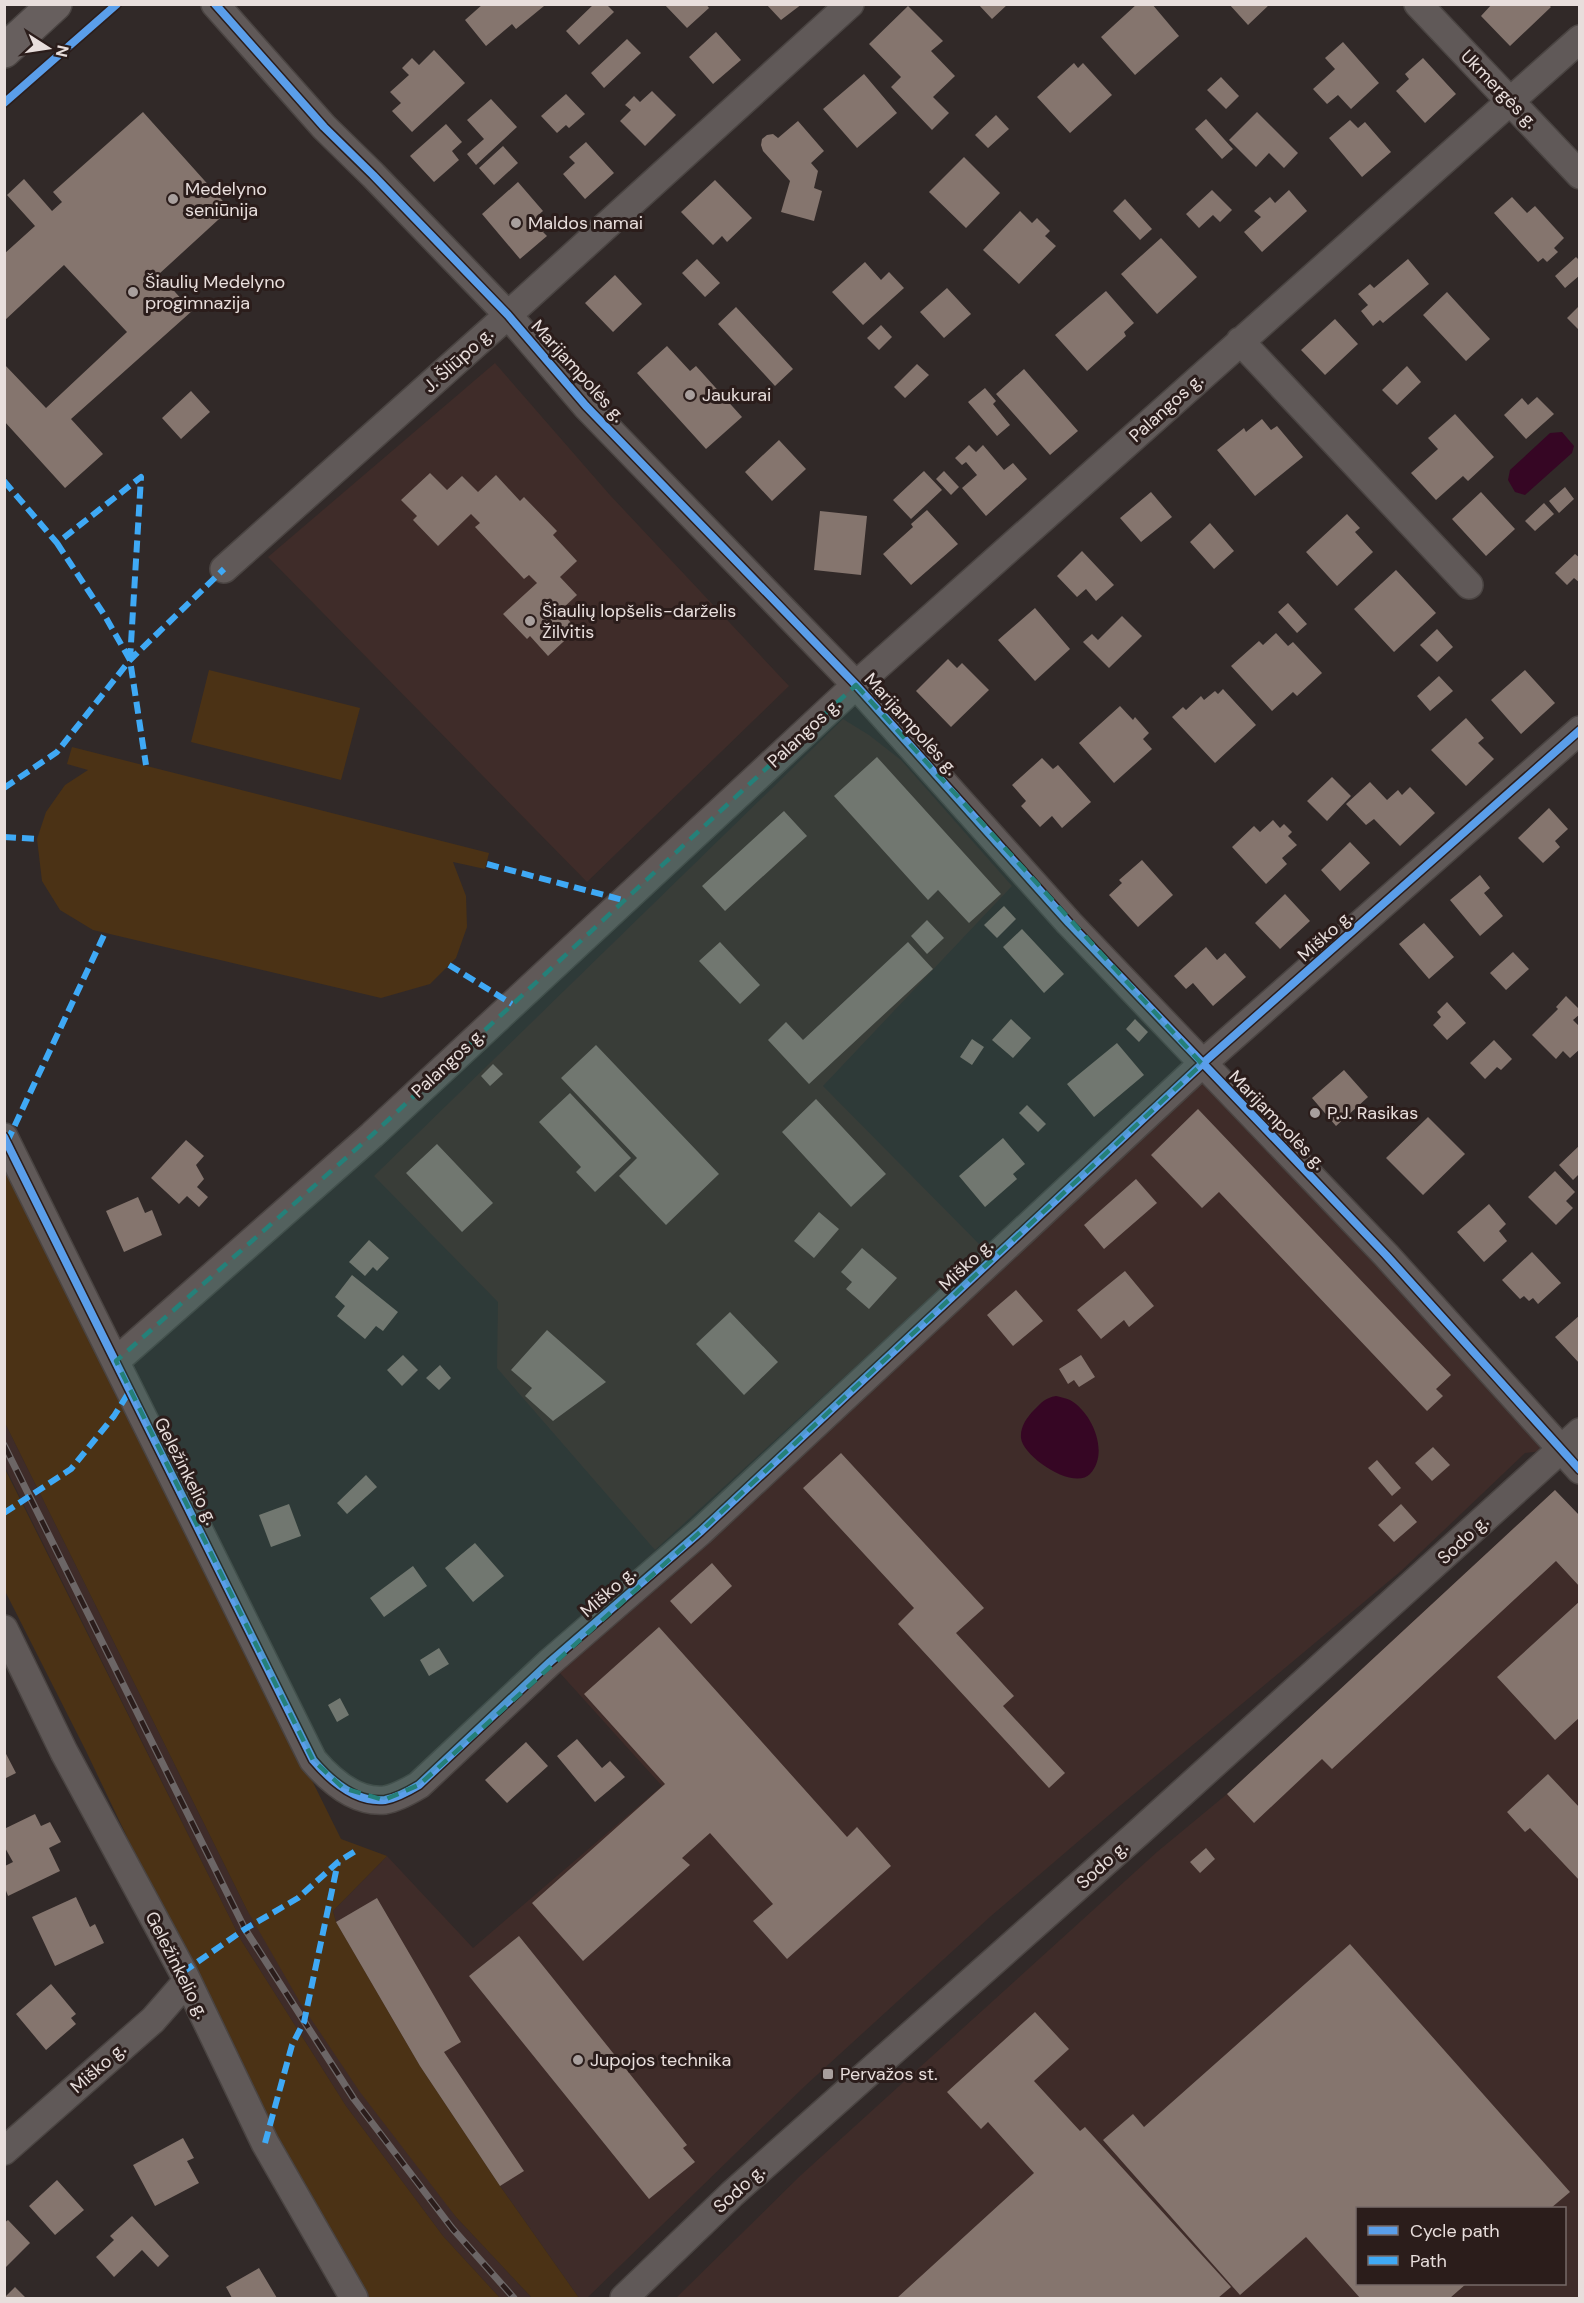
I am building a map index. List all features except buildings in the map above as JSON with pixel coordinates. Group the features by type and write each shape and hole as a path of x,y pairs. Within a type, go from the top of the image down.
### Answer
{"street":[{"path":"4,51 55,4"},
{"name":"Marijampolės g.","path":"215,4 324,127 508,315 586,406 856,685 1069,923 1386,1255 1570,1441 1580,1470"},
{"name":"J. Šliūpo g.","path":"225,569 850,4"},
{"name":"Ukmergės g.","path":"1418,4 1580,175"},
{"name":"Palangos g.","path":"116,1361 372,1135 856,685 1580,39"},
{"path":"1240,341 1469,585"},
{"name":"Miško g.","path":"365,1798 384,1800 401,1795 420,1785 550,1662 700,1532 1202,1064 1580,730"},
{"name":"Geležinkelio g.","path":"4,1137 313,1760 328,1777 343,1788 365,1798"},
{"name":"Sodo g.","path":"624,2298 732,2194 1130,1841 1570,1441"},
{"name":"Geležinkelio g.","path":"4,1629 64,1752 187,1981 265,2143 354,2298"},
{"name":"Miško g.","path":"4,2151 153,2020 187,1981"}],"highlighted area":[{"path":"856,685 1202,1064 700,1532 419,1785 384,1800 343,1788 313,1760 116,1361 372,1135"}],"shaded area":[{"name":"Šiaulių lopšelis-darželis Žilvitis","path":"495,363 609,494 789,686 587,882 268,557"},
{"path":"1562,432 1574,446 1572,453 1525,495 1515,492 1508,480 1510,470 1550,433"},
{"path":"209,670 360,708 341,780 191,742"},
{"path":"843,719 869,735 901,760 1012,886 823,1086 984,1249 655,1550 497,1368 498,1302 374,1176"},
{"path":"72,747 489,853 485,869 453,862 466,896 467,927 456,958 430,984 381,998 93,930 60,910 42,881 37,839 46,812 65,785 88,770 67,764"},
{"path":"1202,1064 1560,1449 1525,1453 1401,1571 991,1916 806,2085 587,2298 579,2298 500,2186 420,2066 336,1922 333,1911 387,1856 473,1948 662,1786 550,1662"},
{"path":"5,1160 341,1839 387,1856 333,1911 336,1922 420,2066 500,2186 579,2298 532,2298 456,2217 360,2092 301,2004 247,1910 5,1423"},
{"path":"1056,1396 1068,1399 1078,1406 1096,1434 1098,1455 1096,1465 1090,1474 1083,1478 1073,1478 1050,1470 1030,1454 1021,1438 1023,1426 1031,1413 1044,1401"},
{"path":"5,1423 247,1910 456,2217 532,2298 500,2298 443,2236 346,2106 241,1940 5,1467"},
{"path":"4,1467 241,1940 346,2106 443,2236 500,2298 370,2298 281,2146 192,1973 86,1751 5,1591"},
{"path":"1555,1490 1579,1516 1579,2298 676,2298 800,2176 1157,1852 1227,1794"}],"railway":[{"path":"4,1445 245,1929 354,2099 452,2228 514,2298"}],"marked path":[{"path":"4,481 57,543 141,477 130,660 146,765"},
{"path":"57,543 105,616 130,660"},
{"path":"4,788 57,752 130,660 224,569"},
{"path":"4,837 37,839"},
{"path":"487,864 623,900"},
{"path":"7,1142 105,933"},
{"path":"449,965 512,1004"},
{"path":"4,1513 71,1469 114,1416 129,1392"},
{"path":"183,1972 245,1929 298,1898 338,1862 357,1850"},
{"path":"265,2143 292,2045 304,2022 338,1862"}],"cycle path":[{"path":"4,103 117,4"},
{"path":"215,4 324,127 508,315 586,406 856,685 1069,923 1386,1255 1580,1470"},
{"path":"4,1137 313,1760 344,1789 364,1798 389,1799 419,1785 550,1662 700,1532 1202,1064 1580,730"}],"place":[{"name":"Medelyno seniūnija","path":"173,199"},
{"name":"Maldos namai","path":"516,223"},
{"name":"Šiaulių Medelyno progimnazija","path":"133,292"},
{"name":"Jaukurai","path":"690,395"},
{"name":"Šiaulių lopšelis-darželis Žilvitis","path":"530,621"},
{"name":"P.J. Rasikas","path":"1315,1113"},
{"name":"Jupojos technika","path":"578,2060"},
{"name":"Pervažos st.","path":"828,2074"}]}
